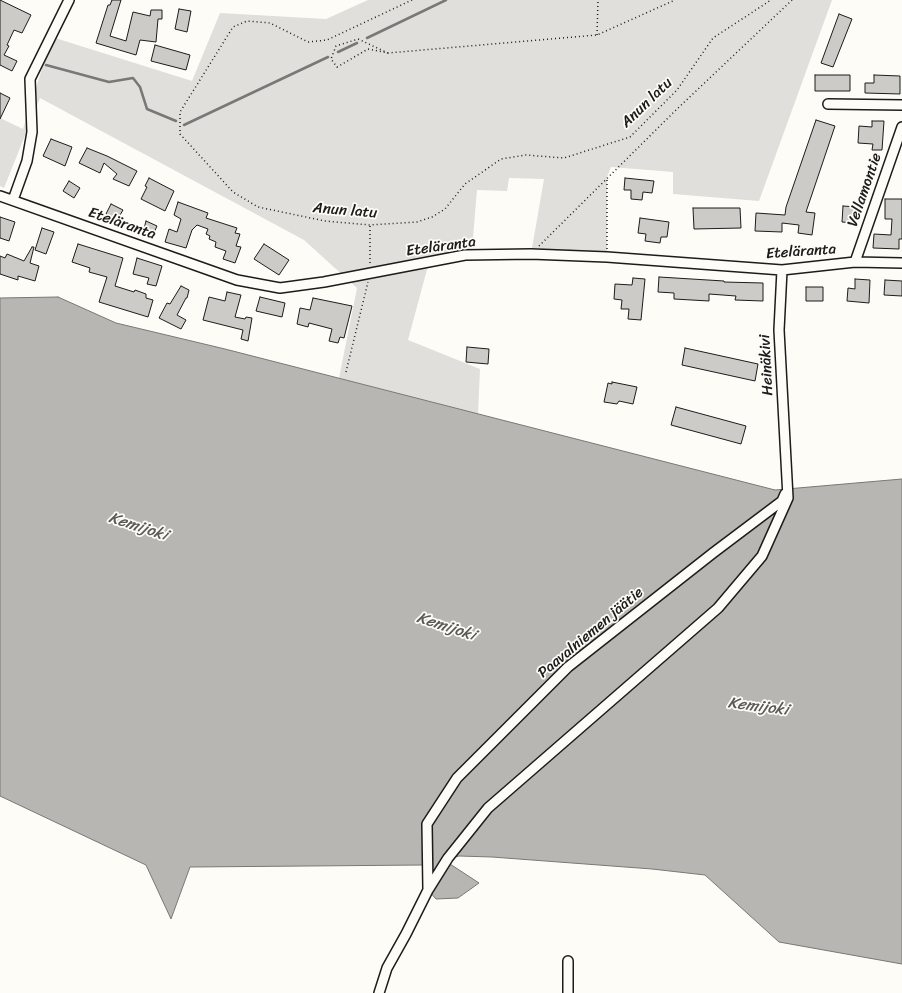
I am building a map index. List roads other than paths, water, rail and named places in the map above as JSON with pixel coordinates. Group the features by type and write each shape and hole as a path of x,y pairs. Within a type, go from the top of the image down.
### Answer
{"street":[{"path":"13,200 27,161 32,132 30,79 69,0"},
{"path":"828,104 902,105"},
{"name":"Vellamontie","path":"855,262 902,127"},
{"name":"Eteläranta","path":"0,196 238,280 280,288 324,282 465,255 531,254 607,257 782,270 855,262 902,263"},
{"name":"Heinäkivi","path":"782,270 779,330 785,458"},
{"name":"Paavalniemen jäätie","path":"379,993 386,968 406,934 428,890 448,858 488,808 718,608 762,556 788,498 785,458"},
{"name":"Paavalniemen jäätie","path":"428,890 427,824 457,778 568,667 782,501 787,489"},
{"path":"568,961 568,993"}],"water":[{"name":"Kemijoki","path":"58,297 116,323 225,349 775,490 902,479 902,964 779,942 705,875 652,869 492,857 459,856 452,858 450,864 479,883 458,898 436,899 428,890 433,871 424,865 190,867 171,919 146,865 0,796 0,298"}],"waterway":[{"path":"367,38 446,0"},
{"path":"338,52 357,43"},
{"path":"184,125 328,57"},
{"path":"46,65 109,82 133,78 140,87 147,109 176,121"}]}
